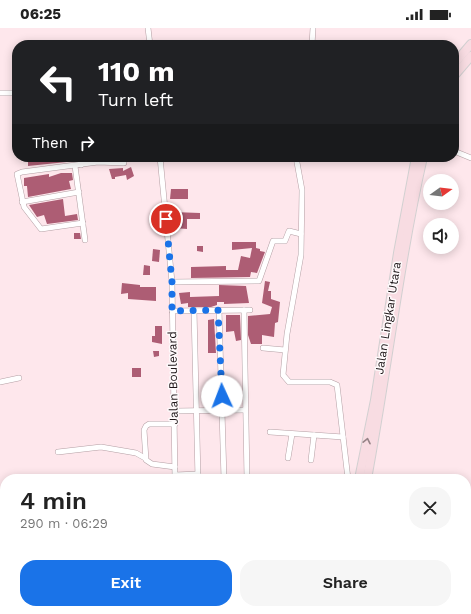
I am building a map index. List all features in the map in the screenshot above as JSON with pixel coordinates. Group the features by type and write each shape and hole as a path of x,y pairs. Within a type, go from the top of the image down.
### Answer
{"main road":[{"path":"459,58 471,44"},
{"path":"459,70 471,56"},
{"name":"Jalan Lingkar Utara","path":"367,474 366,465 375,400 398,253 415,162"},
{"name":"Jalan Lingkar Utara","path":"362,474 366,465 382,400 408,230 422,162"}],"street":[{"path":"148,28 149,40"},
{"path":"312,40 313,28"},
{"path":"0,93 12,93"},
{"path":"459,153 471,158"},
{"path":"83,223 41,228 22,202 16,176 22,172 102,162 124,162"},
{"name":"Jalan Boulevard","path":"160,162 172,282 175,411 174,474"},
{"path":"297,162 302,190 301,255 285,350 283,371 286,380 289,382 330,382 337,385 347,474"},
{"path":"75,166 85,240"},
{"path":"22,202 79,192"},
{"path":"172,282 259,282 273,241 285,241 289,231 302,234"},
{"path":"194,310 198,474"},
{"path":"218,310 224,474"},
{"path":"172,311 247,310 245,410 247,474"},
{"path":"263,348 285,350"},
{"path":"0,382 19,378"},
{"path":"175,411 245,410"},
{"path":"145,458 144,430 146,426 175,424"},
{"path":"270,432 343,436"},
{"path":"288,458 292,434"},
{"path":"311,460 314,435"},
{"path":"58,452 101,447 136,453 152,464 175,467"}],"building":[{"path":"28,162 66,162 28,166"},
{"path":"131,167 134,176 127,180 126,175 112,179 109,169 123,168 123,171"},
{"path":"61,173 72,173 73,180 69,181 71,189 28,197 27,186 24,186 24,178 49,174 49,177"},
{"path":"171,189 188,189 188,199 170,199"},
{"path":"63,199 65,216 77,214 78,220 47,224 44,215 37,217 29,205"},
{"path":"173,212 200,213 200,219 187,219 187,229 174,228"},
{"path":"74,233 80,233 81,239 74,239"},
{"path":"232,242 256,242 256,248 265,252 257,273 251,272 250,277 191,278 191,267 226,266 226,270 238,270 241,256 250,258 252,248 232,250"},
{"path":"197,246 203,246 203,252 197,251"},
{"path":"153,249 160,250 159,262 152,261"},
{"path":"144,265 150,266 150,275 143,275"},
{"path":"265,281 270,282 268,291 271,291 271,299 280,302 278,322 275,323 274,337 262,335 262,344 251,344 248,335 248,316 270,314 272,307 262,303"},
{"path":"122,283 140,285 140,287 156,287 156,301 128,299 128,293 121,294"},
{"path":"219,285 246,286 249,303 224,304 224,302 217,302 217,305 211,307 188,307 188,303 181,304 179,293 190,292 190,297 219,296"},
{"path":"226,315 240,315 241,340 236,341 234,331 226,332"},
{"path":"214,319 216,353 208,353 208,320"},
{"path":"155,326 162,326 162,344 152,342 152,336 155,336"},
{"path":"153,351 159,351 159,356 154,357"},
{"path":"132,368 141,368 141,377 132,377"}],"route":[{"path":"166,219 172,282 172,311 218,310 222,396"}]}
